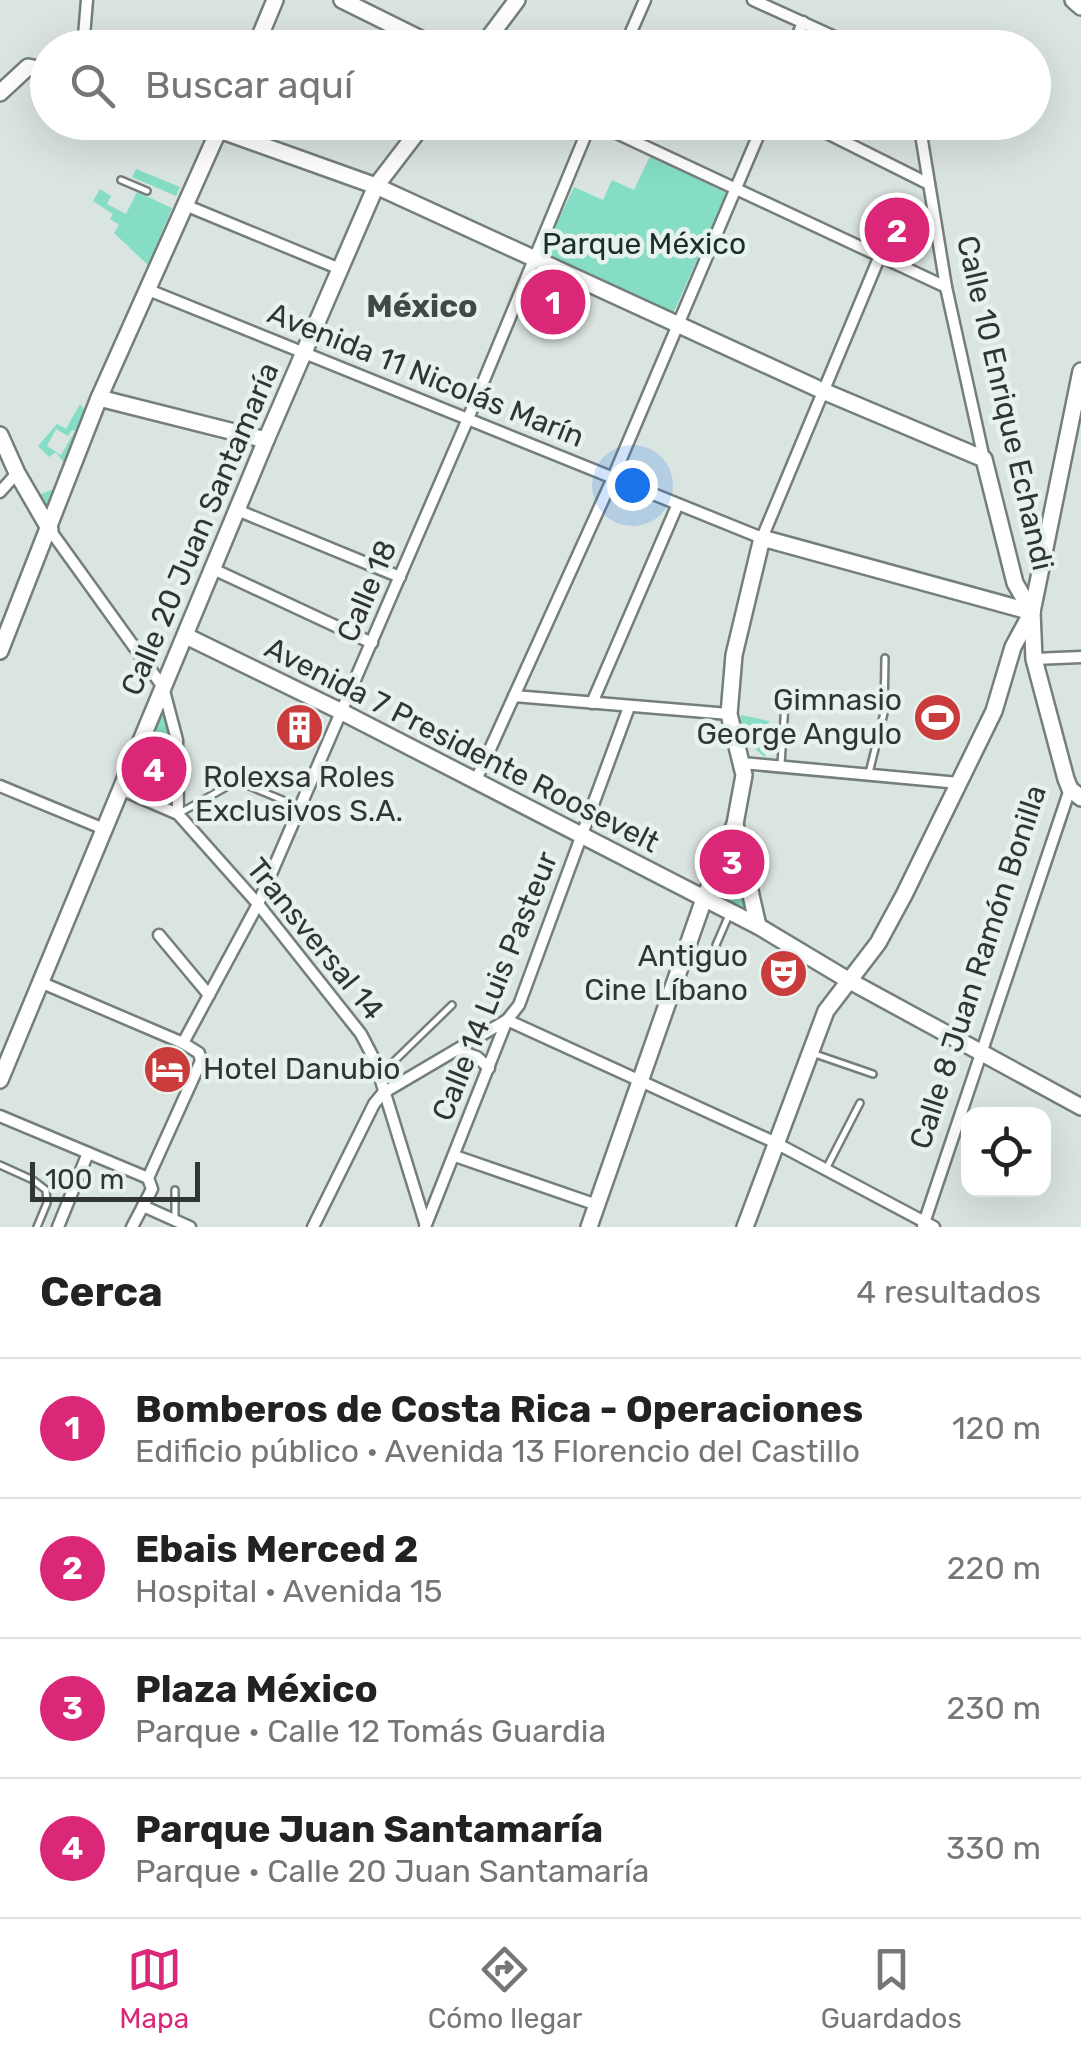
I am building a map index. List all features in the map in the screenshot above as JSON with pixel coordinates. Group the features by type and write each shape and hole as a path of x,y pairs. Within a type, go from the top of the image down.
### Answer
{"street":[{"path":"84,30 86,0"},
{"path":"263,30 276,0"},
{"path":"342,0 403,30"},
{"path":"494,30 517,0"},
{"path":"632,30 644,0"},
{"path":"753,0 820,30"},
{"path":"1073,0 1081,6"},
{"path":"800,30 803,22"},
{"path":"0,93 30,66"},
{"path":"0,651 99,398 215,140"},
{"path":"257,140 376,186 823,390 984,459"},
{"name":"Calle 20 Juan Santamaría","path":"0,1080 162,686 376,186 410,140"},
{"name":"Calle 18","path":"183,1043 258,904 584,140"},
{"path":"631,140 946,287"},
{"path":"476,780 612,480 757,140"},
{"path":"841,140 930,184"},
{"name":"Calle 10 Enrique Echandi","path":"745,1227 774,1142 830,1004 878,944 994,711 1014,647 1032,612 1015,584 984,459 946,287 922,140"},
{"path":"185,205 340,269"},
{"path":"589,1227 704,899 735,824 743,786 742,763 729,714 734,655 762,538 879,258"},
{"name":"Avenida 11 Nicolás Marín","path":"146,289 762,538 1032,612"},
{"name":"Calle 8 Juan Ramón Bonilla","path":"962,1107 1075,793 1034,659 1032,612 1081,371"},
{"path":"99,398 266,440"},
{"path":"0,436 50,530 162,686 177,740 178,814 120,789"},
{"path":"0,492 17,474"},
{"path":"592,703 678,506"},
{"path":"237,510 400,578"},
{"path":"213,569 372,643"},
{"name":"Avenida 7 Presidente Roosevelt","path":"186,636 758,926 848,980 1081,1107"},
{"path":"1034,659 1081,656"},
{"path":"514,696 729,714"},
{"name":"Calle 14 Luis Pasteur","path":"426,1226 507,1020 518,1004 630,707"},
{"path":"742,763 959,783"},
{"path":"0,786 104,829"},
{"name":"Transversal 14","path":"178,814 258,904 360,1034 379,1076 426,1226"},
{"path":"735,824 758,926"},
{"path":"158,935 210,995"},
{"path":"40,982 183,1043 199,1054 201,1061 186,1109 148,1178"},
{"path":"313,1227 383,1093 507,1020 774,1142 927,1225"},
{"path":"456,1050 477,1057 488,1068"},
{"name":"Calle 8 Juan Ramón Bonilla","path":"927,1225 961,1111"},
{"path":"0,1116 148,1178 152,1188 132,1227"},
{"path":"58,1227 88,1153"},
{"path":"455,1156 597,1205"},
{"path":"143,1206 190,1227"}],"lane":[{"path":"121,180 148,191"},
{"path":"868,775 884,713 885,658"},
{"path":"781,767 786,704"},
{"path":"178,814 237,781 300,807"},
{"path":"716,945 731,912"},
{"path":"379,1076 452,1004"},
{"path":"810,1052 873,1074"},
{"path":"826,1169 860,1102"},
{"path":"0,1165 46,1190 46,1204 37,1227"},
{"path":"175,1220 176,1190"}],"green space":[{"name":"Parque México","path":"650,156 727,193 671,318 541,257 574,187 603,200 612,180 634,190"},
{"path":"136,169 180,187 176,196 132,177"},
{"path":"100,189 111,196 107,204 126,214 137,192 172,208 148,265 114,233 119,225 110,219 113,214 93,201"},
{"path":"80,404 86,420 60,490 46,510 38,495 57,488 55,483 62,479 58,472 67,467 56,452 49,457 38,446 57,424 66,429","holes":["56,429 68,436 75,431 61,455 47,446"]},
{"path":"160,701 170,740 173,806 130,785"},
{"path":"741,715 769,721 765,757 746,739"},
{"path":"735,824 758,926 704,899"}],"place":[{"name":"Ebais Merced 2","path":"897,230"},
{"name":"Bomberos de Costa Rica - Operaciones","path":"553,302"},
{"name":"Gimnasio George Angulo","path":"937,717"},
{"name":"Rolexsa Roles Exclusivos S.A.","path":"299,728"},
{"name":"Parque Juan Santamaría","path":"154,769"},
{"name":"Plaza México","path":"732,862"},
{"name":"Antiguo Cine Líbano","path":"783,973"},
{"name":"Hotel Danubio","path":"168,1069"}],"district":[{"name":"México","path":"422,306"}]}
